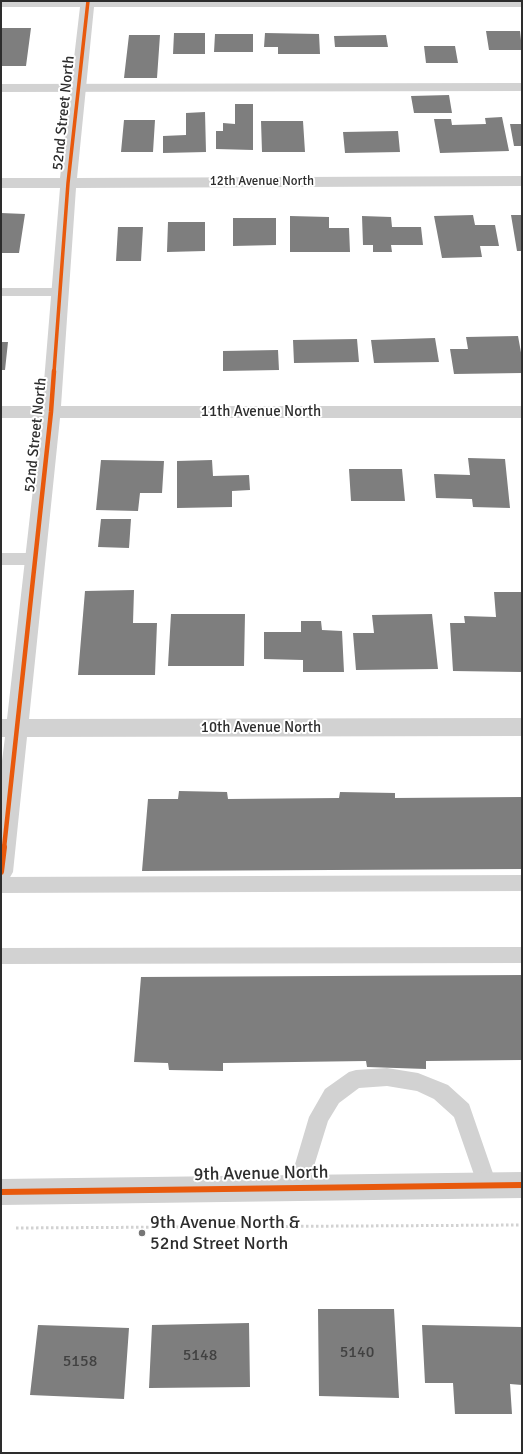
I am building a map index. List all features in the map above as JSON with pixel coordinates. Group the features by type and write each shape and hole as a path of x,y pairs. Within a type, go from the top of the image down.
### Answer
{"street":[{"path":"1,4 88,2 522,2"},
{"name":"52nd Street North","path":"1,872 9,728 35,559 51,412 68,183 88,2"},
{"name":"12th Avenue North","path":"1,183 522,181"},
{"name":"11th Avenue North","path":"1,412 522,412"},
{"name":"10th Avenue North","path":"9,728 522,727"},
{"name":"9th Avenue North","path":"1,1192 522,1185"}],"lane":[{"path":"1,88 522,87"},
{"path":"1,292 60,292"},
{"path":"1,559 35,559"},
{"path":"1,885 522,883"},
{"path":"1,956 522,955"},
{"path":"298,1188 319,1117 332,1096 356,1079 387,1077 418,1082 441,1092 462,1111 487,1185"}],"path":[{"path":"16,1228 522,1225"}],"building":[{"path":"2,28 31,28 26,66 1,66"},
{"path":"486,31 520,31 522,50 489,50"},
{"path":"174,33 205,33 205,54 173,54"},
{"path":"265,33 319,34 320,54 278,54 278,47 264,47"},
{"path":"215,34 253,34 253,52 214,52"},
{"path":"129,35 160,35 157,78 124,78"},
{"path":"386,35 388,47 335,47 334,36"},
{"path":"424,46 455,46 458,63 426,63"},
{"path":"449,95 452,113 414,113 411,96"},
{"path":"235,104 253,104 253,150 216,149 216,131 223,131 223,123 235,124"},
{"path":"205,112 206,152 163,153 163,136 186,135 186,113"},
{"path":"502,117 509,151 440,153 434,119 451,119 452,125 486,124 485,118"},
{"path":"124,120 155,120 153,152 121,152"},
{"path":"261,121 303,121 305,152 262,152"},
{"path":"510,124 522,124 522,146 514,146"},
{"path":"398,131 400,152 345,153 343,132"},
{"path":"1,213 25,214 19,253 1,253"},
{"path":"473,215 475,225 495,225 499,246 480,246 482,257 442,258 434,216"},
{"path":"511,215 522,215 522,251 517,251"},
{"path":"290,216 329,217 329,228 349,228 350,252 290,252"},
{"path":"362,216 391,217 392,227 421,227 423,245 391,245 392,252 373,252 373,245 363,245"},
{"path":"233,218 276,218 276,245 233,246"},
{"path":"168,222 205,222 205,251 167,252"},
{"path":"118,227 143,227 141,261 116,261"},
{"path":"518,336 522,358 522,373 454,374 450,349 468,349 466,337"},
{"path":"435,338 439,362 374,363 371,340"},
{"path":"357,339 359,362 294,363 293,340"},
{"path":"1,342 8,342 5,370 1,370"},
{"path":"278,350 279,370 223,371 223,351"},
{"path":"468,458 505,459 510,508 473,507 472,499 436,498 434,474 470,475"},
{"path":"101,460 164,461 162,493 140,493 138,511 96,510"},
{"path":"212,460 213,476 249,475 250,490 232,491 232,507 177,508 177,461"},
{"path":"349,469 402,469 405,501 351,501"},
{"path":"101,519 131,519 129,548 98,547"},
{"path":"134,590 133,623 157,623 155,675 78,675 85,591"},
{"path":"494,592 522,592 522,672 453,671 450,623 465,623 464,616 496,617"},
{"path":"171,614 245,614 244,666 168,666"},
{"path":"432,614 438,669 356,670 353,633 374,633 372,615"},
{"path":"301,621 321,621 322,630 342,631 344,672 303,672 303,660 264,659 264,632 301,632"},
{"path":"179,791 227,792 228,799 339,798 340,792 395,793 395,798 522,797 522,869 142,871 148,799 178,799"},
{"path":"522,975 522,1060 426,1061 426,1069 367,1067 366,1061 223,1063 223,1071 169,1070 168,1063 134,1062 141,977"},
{"path":"318,1309 394,1309 399,1398 319,1396"},
{"path":"249,1323 250,1387 149,1388 152,1325"},
{"path":"38,1325 129,1328 124,1399 30,1395"},
{"path":"422,1325 522,1327 522,1385 510,1384 512,1414 455,1414 453,1383 425,1383"}],"cycle path":[{"path":"1,872 51,412 68,183 88,1"},
{"path":"1,1192 522,1185"}],"place":[{"name":"9th Avenue North & 52nd Street North","path":"142,1233"}]}
